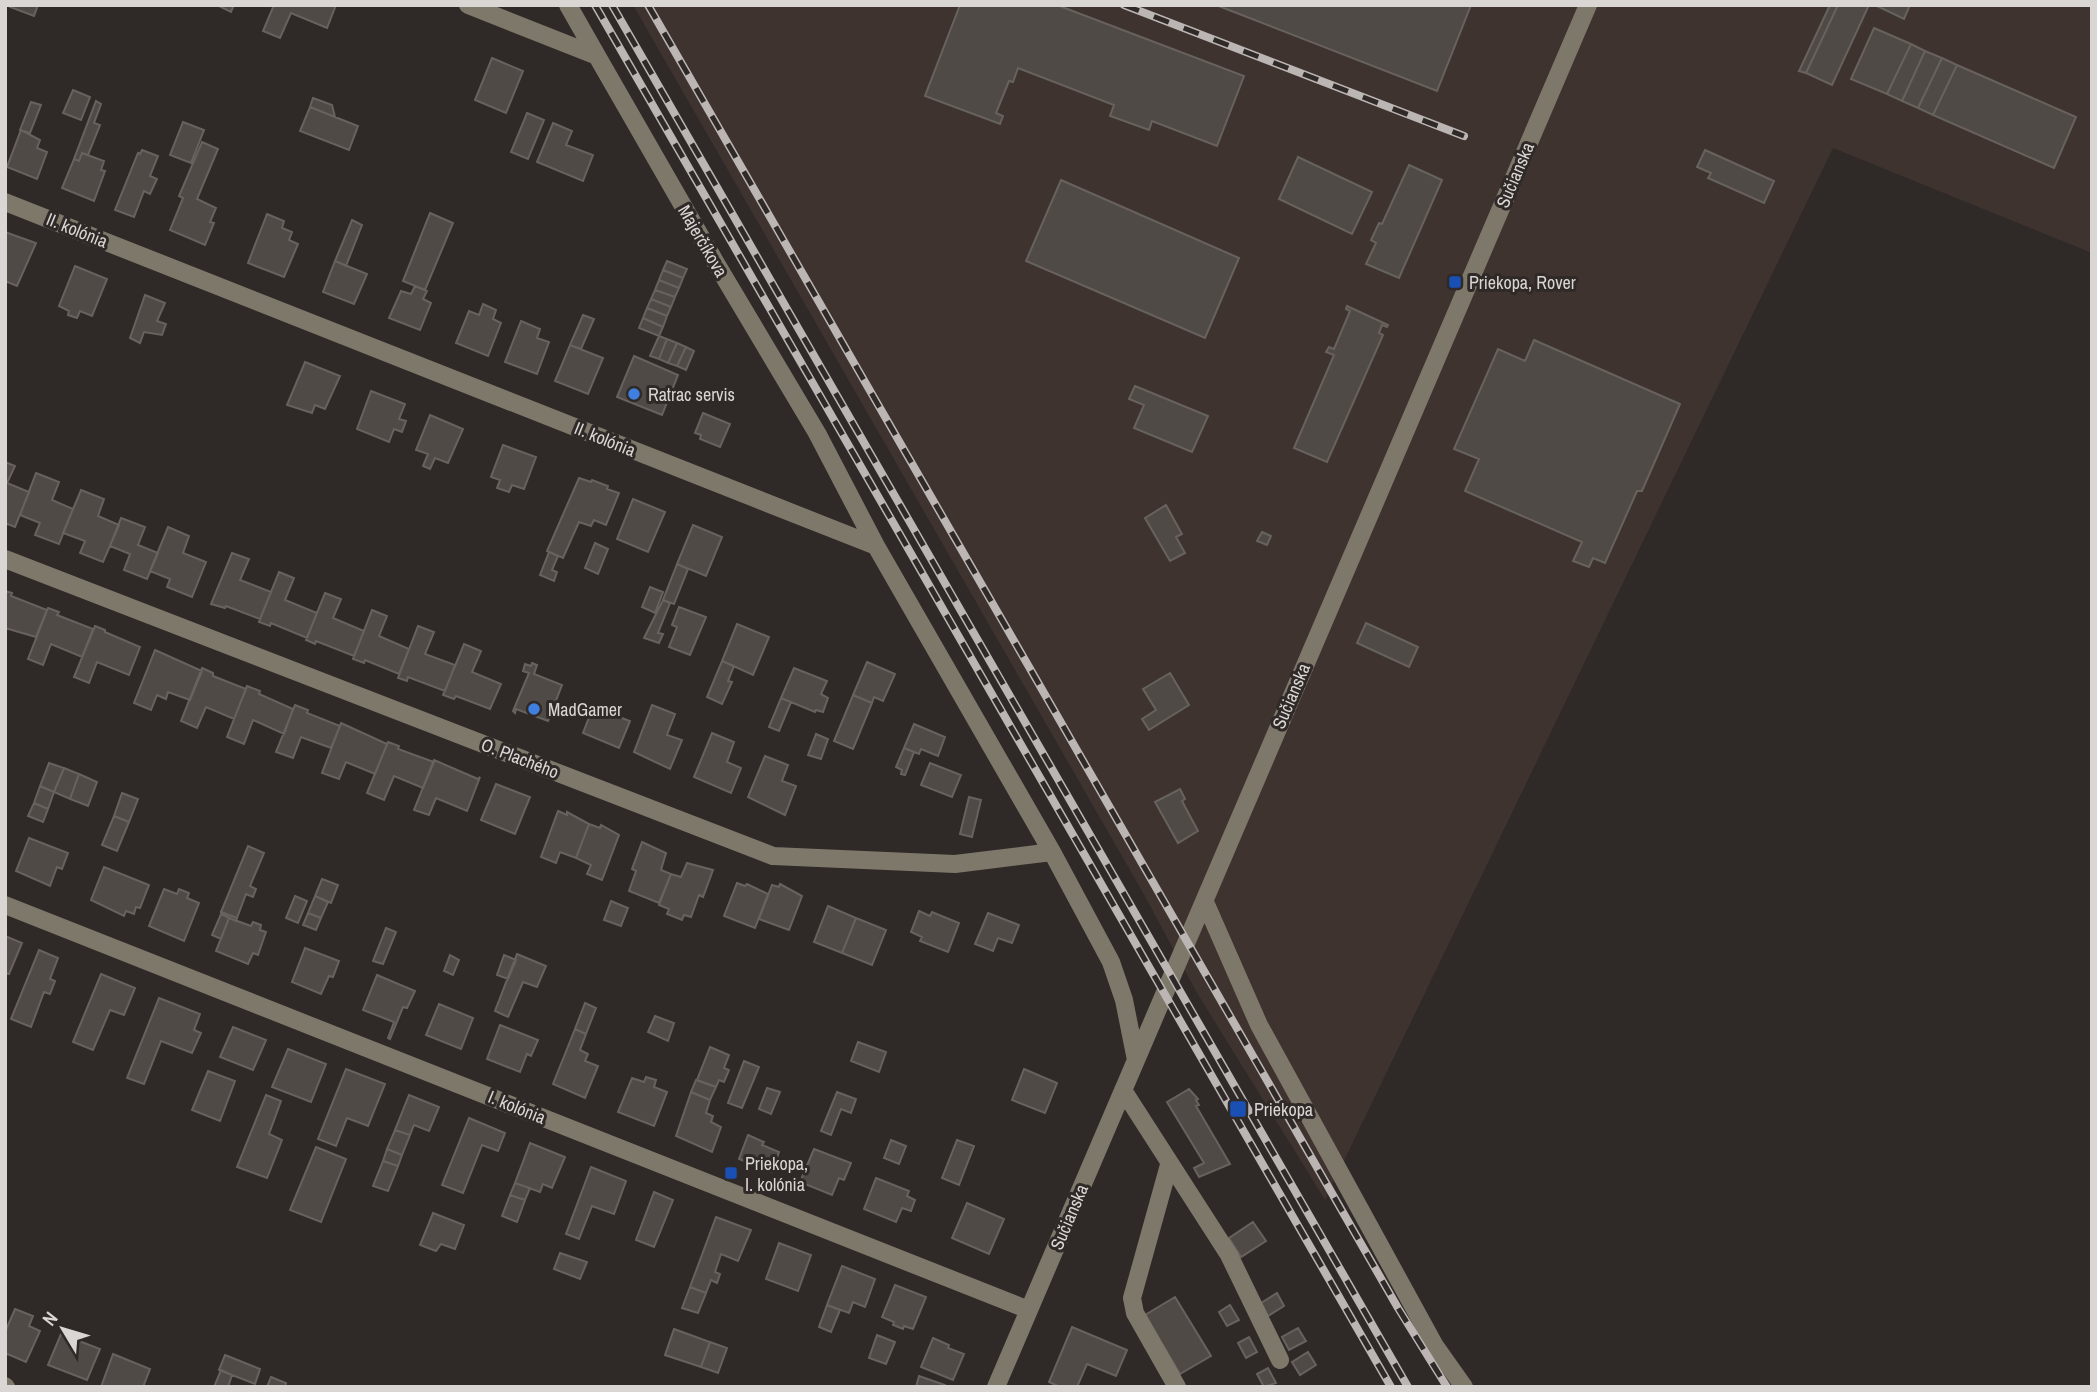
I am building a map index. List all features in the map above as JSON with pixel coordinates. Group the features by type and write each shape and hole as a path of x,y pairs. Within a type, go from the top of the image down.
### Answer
{"street":[{"path":"468,5 597,57"},
{"name":"Majerčíkova","path":"568,5 817,433 876,546"},
{"name":"Sučianska","path":"996,1387 1588,5"},
{"name":"II. kolónia","path":"5,202 876,546"},
{"path":"876,546 1052,852 1111,962 1124,1000 1136,1060"},
{"name":"O. Plachého","path":"5,559 773,856 955,864 1052,852"},
{"path":"1205,902 1259,1025 1434,1346 1464,1387"},
{"name":"I. kolónia","path":"5,905 1029,1310"},
{"path":"1123,1090 1229,1255 1280,1360"},
{"path":"1169,1165 1132,1298 1135,1312 1177,1387"}],"shaded area":[{"path":"633,5 2092,5 2092,253 1833,148 1325,1200 1197,993 1142,891"}],"building":[{"path":"38,5 34,16 10,7"},
{"path":"217,5 234,5 231,12"},
{"path":"274,5 336,5 327,28 291,13 280,38 263,31"},
{"path":"960,5 1057,5 1244,76 1217,146 1152,121 1149,130 1110,116 1114,105 1018,68 1013,82 1009,81 996,113 1003,116 1000,124 925,96"},
{"path":"1216,5 1471,5 1437,91"},
{"path":"1830,5 1838,5 1806,73 1799,71"},
{"path":"1838,5 1869,5 1832,85 1806,73"},
{"path":"1875,5 1910,5 1904,19"},
{"path":"1874,28 1911,44 1887,94 1851,79"},
{"path":"1911,44 1925,51 1902,101 1887,94"},
{"path":"1925,51 1942,58 1918,108 1902,101"},
{"path":"492,58 523,71 506,113 475,100"},
{"path":"1942,58 1957,65 1933,115 1918,108"},
{"path":"1957,65 2076,117 2054,168 1933,115"},
{"path":"73,90 90,97 81,120 63,113"},
{"path":"313,98 332,105 335,117 310,107"},
{"path":"96,101 101,104 94,123 100,125 88,155 82,153 79,161 74,159"},
{"path":"31,102 41,105 30,133 20,130"},
{"path":"310,107 358,126 349,150 300,131"},
{"path":"527,113 544,120 528,159 511,152"},
{"path":"183,122 204,130 191,163 170,155"},
{"path":"553,123 572,131 566,145 593,155 583,181 537,162"},
{"path":"21,130 40,140 37,148 47,152 37,179 7,167"},
{"path":"202,142 218,149 197,199 216,208 210,222 214,223 205,245 170,230 183,198 179,196"},
{"path":"142,150 158,156 150,176 157,179 150,194 144,191 134,217 115,210 138,153"},
{"path":"1705,150 1774,181 1764,203 1708,178 1711,173 1697,167"},
{"path":"82,153 104,161 101,170 105,171 94,201 62,188 74,159 79,161"},
{"path":"1298,157 1372,192 1352,234 1279,199"},
{"path":"1409,165 1442,180 1399,278 1366,264 1376,243 1371,240 1379,223 1382,224"},
{"path":"1061,180 1239,258 1205,338 1026,261"},
{"path":"430,213 453,223 425,290 403,281"},
{"path":"267,214 284,221 282,228 292,232 289,240 298,244 284,277 248,263"},
{"path":"352,220 362,225 346,266 335,261"},
{"path":"5,232 36,243 17,286 5,281"},
{"path":"335,261 367,274 354,304 323,292"},
{"path":"667,261 687,269 683,278 663,270"},
{"path":"75,266 107,279 92,316 80,311 77,318 68,315 69,311 59,306"},
{"path":"663,270 683,278 679,288 659,280"},
{"path":"659,280 679,288 675,297 655,290"},
{"path":"415,286 427,291 423,299 431,303 420,330 389,318 401,291 411,294"},
{"path":"655,290 675,297 671,307 651,299"},
{"path":"145,295 165,303 157,321 166,324 162,335 144,332 140,343 130,338"},
{"path":"651,299 671,307 667,316 647,308"},
{"path":"483,304 496,310 493,319 501,323 488,356 456,343 469,311 479,315"},
{"path":"1347,306 1388,325 1382,325 1379,333 1383,335 1327,462 1294,448 1334,355 1326,352 1329,347 1334,349 1350,311 1346,309"},
{"path":"647,308 667,316 663,327 643,318"},
{"path":"583,315 594,319 581,349 570,345"},
{"path":"643,318 663,327 659,336 639,328"},
{"path":"521,321 540,329 537,338 549,342 537,374 505,362"},
{"path":"659,336 667,339 659,359 650,356"},
{"path":"667,339 677,343 668,363 659,359"},
{"path":"1534,340 1680,404 1642,491 1637,491 1605,563 1593,558 1589,567 1573,561 1582,542 1465,491 1479,459 1454,449 1498,349 1525,361"},
{"path":"677,343 686,347 677,366 668,363"},
{"path":"570,345 603,358 588,394 555,381"},
{"path":"686,347 694,351 686,370 677,366"},
{"path":"634,356 678,375 662,415 617,397"},
{"path":"305,362 340,376 325,409 315,405 312,413 287,405"},
{"path":"1135,386 1208,416 1192,452 1134,428 1144,405 1129,399"},
{"path":"371,391 405,404 399,419 406,421 402,432 394,429 389,442 357,429"},
{"path":"703,413 730,424 720,447 700,439 701,435 695,433"},
{"path":"430,415 463,429 448,463 435,458 430,469 423,466 428,454 416,450"},
{"path":"503,445 536,457 524,489 512,485 509,492 497,488 500,480 491,477"},
{"path":"5,462 15,466 7,483 29,492 15,527 5,523"},
{"path":"36,473 59,482 52,500 73,509 59,544 35,535 40,523 20,515"},
{"path":"579,478 608,486 607,489 619,493 606,525 594,520 591,526 579,522 563,558 547,551"},
{"path":"81,490 104,499 98,516 119,525 103,562 80,553 85,541 63,533"},
{"path":"633,499 665,512 648,552 617,539"},
{"path":"1166,505 1182,534 1176,537 1185,553 1170,561 1145,518"},
{"path":"121,518 145,527 138,545 158,553 147,579 124,570 130,554 110,546"},
{"path":"693,525 722,537 706,576 677,564"},
{"path":"168,527 189,536 183,553 206,562 192,597 167,587 170,579 150,571"},
{"path":"1262,532 1271,536 1267,545 1257,541"},
{"path":"595,543 608,549 598,574 585,568"},
{"path":"549,552 558,556 552,570 557,572 554,581 540,575"},
{"path":"232,553 249,559 240,580 271,592 260,619 226,606 225,608 211,604"},
{"path":"677,564 688,569 674,604 663,600"},
{"path":"279,572 294,578 285,600 317,613 307,638 271,623 270,626 259,622"},
{"path":"650,587 663,592 655,613 642,607"},
{"path":"5,591 47,610 36,637 5,628"},
{"path":"325,593 341,599 333,618 364,631 354,656 316,641 315,644 306,640"},
{"path":"663,600 670,603 658,633 663,634 659,643 644,638"},
{"path":"679,607 706,617 690,655 669,647 677,627 672,625"},
{"path":"48,608 59,612 57,615 93,629 82,657 51,644 43,665 28,659"},
{"path":"372,610 387,616 379,636 409,649 399,674 365,660 364,663 353,659"},
{"path":"1366,623 1418,647 1409,667 1357,643"},
{"path":"737,624 769,637 753,675 722,661"},
{"path":"95,626 140,647 129,675 97,662 89,683 74,677"},
{"path":"418,626 434,632 425,654 455,665 445,691 408,677 407,681 398,678"},
{"path":"464,644 481,651 472,672 501,684 490,709 456,696 454,699 443,695"},
{"path":"155,650 202,671 190,700 168,692 166,699 157,695 151,710 134,703"},
{"path":"722,661 734,666 728,681 732,682 722,704 707,697"},
{"path":"867,662 895,674 883,701 874,697 872,703 853,695"},
{"path":"532,663 537,665 534,674 562,685 548,721 516,709 515,713 513,711 529,673 523,671 525,664 531,666"},
{"path":"202,668 213,673 213,676 246,689 234,719 206,707 197,728 181,721"},
{"path":"794,668 827,681 821,694 828,698 823,712 815,712 781,698"},
{"path":"1170,673 1189,705 1149,730 1142,719 1156,710 1143,689"},
{"path":"247,686 293,709 284,734 253,720 244,744 227,737"},
{"path":"853,695 872,703 853,749 834,741"},
{"path":"781,698 791,702 779,731 769,727"},
{"path":"295,705 308,710 307,713 340,726 331,748 301,737 293,758 276,752"},
{"path":"652,705 675,714 667,735 682,740 670,769 634,752"},
{"path":"593,707 630,721 619,748 583,733"},
{"path":"341,723 387,744 375,774 346,762 339,779 322,773"},
{"path":"914,724 945,737 938,756 921,749 919,754 904,748"},
{"path":"712,733 734,742 727,762 741,768 731,793 694,777"},
{"path":"816,734 828,739 821,759 808,755"},
{"path":"388,742 399,746 398,749 434,762 423,788 394,776 384,800 367,793"},
{"path":"904,748 914,752 905,775 896,767"},
{"path":"765,756 788,765 782,781 796,786 785,815 748,797"},
{"path":"434,760 478,779 480,777 467,811 436,798 429,815 414,810"},
{"path":"49,763 64,768 54,792 40,786"},
{"path":"930,763 961,775 952,797 921,785"},
{"path":"64,768 79,774 70,799 54,792"},
{"path":"79,774 97,782 88,806 70,799"},
{"path":"496,784 530,797 515,834 481,820"},
{"path":"40,786 54,792 48,809 34,803"},
{"path":"1180,789 1185,799 1182,801 1198,831 1178,843 1155,802"},
{"path":"122,793 138,799 129,822 114,816"},
{"path":"969,797 981,800 972,837 960,834"},
{"path":"34,803 48,809 43,822 28,816"},
{"path":"558,811 567,815 567,812 589,824 576,858 560,852 556,863 541,857"},
{"path":"114,816 129,822 117,851 102,845"},
{"path":"589,824 600,828 601,825 619,835 602,880 587,874 591,865 576,858"},
{"path":"29,838 68,853 62,869 57,867 50,886 16,871"},
{"path":"642,842 666,853 661,870 671,874 659,903 629,891 636,871 632,869"},
{"path":"248,846 264,853 250,886 256,889 253,897 246,894 237,918 221,912"},
{"path":"687,863 713,870 703,897 699,895 691,917 684,915 682,920 667,914 669,909 659,905 671,874 681,877"},
{"path":"104,867 149,885 140,908 136,907 134,914 126,911 124,916 91,900"},
{"path":"322,879 338,885 331,903 315,896"},
{"path":"737,883 745,886 747,884 768,894 755,928 724,916"},
{"path":"780,884 802,896 789,930 759,919 772,885 779,887"},
{"path":"164,889 177,894 179,889 189,893 187,898 199,903 184,941 149,926"},
{"path":"295,896 307,901 298,923 286,918"},
{"path":"315,896 328,902 321,918 308,913"},
{"path":"611,901 628,908 621,926 604,920"},
{"path":"828,906 856,918 842,953 814,942"},
{"path":"919,911 930,916 932,912 959,923 948,952 920,941 922,937 911,932"},
{"path":"308,913 321,918 316,930 303,925"},
{"path":"988,913 1019,925 1012,943 998,938 993,951 975,944"},
{"path":"221,914 237,918 236,921"},
{"path":"221,914 229,918 221,939 212,935"},
{"path":"229,918 251,926 253,922 261,925 260,930 266,932 258,955 253,953 248,964 216,951"},
{"path":"856,918 886,930 872,965 842,953"},
{"path":"386,928 396,932 383,964 373,961"},
{"path":"5,936 22,943 9,974 5,973"},
{"path":"305,948 339,961 333,977 329,976 321,994 292,982"},
{"path":"39,950 58,958 50,979 55,981 50,994 44,992 31,1027 11,1019"},
{"path":"517,954 546,966 537,987 523,982 508,1017 495,1011"},
{"path":"450,955 459,960 453,975 444,971"},
{"path":"504,955 516,960 508,979 497,975"},
{"path":"101,974 135,988 124,1015 110,1010 93,1050 73,1042"},
{"path":"377,975 415,991 407,1008 403,1007 390,1039 388,1038 394,1022 363,1010"},
{"path":"159,998 200,1014 194,1030 201,1033 192,1053 161,1041 144,1084 127,1078"},
{"path":"585,1003 596,1008 586,1034 575,1029"},
{"path":"439,1004 473,1018 461,1049 426,1035"},
{"path":"655,1016 674,1023 668,1041 648,1032"},
{"path":"500,1025 538,1040 531,1056 527,1054 520,1072 487,1059"},
{"path":"233,1027 266,1040 253,1070 220,1057"},
{"path":"575,1029 586,1034 580,1050 588,1054 585,1061 598,1066 585,1098 553,1084"},
{"path":"858,1042 886,1052 879,1072 851,1061"},
{"path":"710,1047 729,1055 724,1068 729,1070 724,1082 719,1080 716,1087 697,1080"},
{"path":"288,1049 326,1064 311,1102 272,1087"},
{"path":"744,1061 759,1067 742,1108 728,1103"},
{"path":"346,1069 385,1084 368,1126 347,1118 336,1146 318,1139"},
{"path":"1024,1069 1057,1083 1045,1113 1012,1100"},
{"path":"208,1071 235,1081 220,1121 192,1110"},
{"path":"646,1077 656,1080 654,1087 667,1092 654,1126 618,1112 632,1078 644,1082"},
{"path":"696,1080 716,1087 710,1100 691,1092"},
{"path":"767,1088 780,1092 771,1114 759,1109"},
{"path":"1189,1089 1198,1099 1196,1100 1199,1105 1196,1106 1230,1164 1199,1177 1194,1168 1204,1163 1167,1102"},
{"path":"691,1092 710,1100 706,1113 713,1116 711,1122 721,1127 712,1152 676,1136"},
{"path":"837,1092 856,1099 851,1113 841,1109 831,1135 821,1131"},
{"path":"266,1095 281,1101 269,1134 282,1140 267,1178 237,1167"},
{"path":"409,1095 439,1107 429,1131 414,1125 410,1135 395,1130"},
{"path":"469,1118 505,1133 498,1151 482,1145 463,1193 442,1185"},
{"path":"395,1130 410,1135 402,1155 387,1149"},
{"path":"748,1135 779,1152 772,1172 739,1159"},
{"path":"891,1140 906,1146 899,1164 884,1158"},
{"path":"957,1140 974,1146 959,1185 942,1178"},
{"path":"530,1143 565,1157 552,1188 543,1184 540,1192 515,1183"},
{"path":"316,1147 346,1159 321,1222 290,1210"},
{"path":"387,1149 402,1155 398,1166 383,1161"},
{"path":"814,1149 851,1163 844,1180 839,1178 832,1195 800,1182"},
{"path":"383,1161 398,1166 388,1191 373,1186"},
{"path":"591,1167 626,1181 614,1214 592,1206 579,1239 566,1234"},
{"path":"876,1178 909,1191 907,1196 915,1200 911,1211 902,1208 896,1222 864,1209"},
{"path":"515,1183 530,1188 525,1200 510,1195"},
{"path":"654,1192 673,1200 654,1247 636,1240"},
{"path":"510,1195 525,1200 517,1222 502,1216"},
{"path":"967,1203 1004,1219 989,1254 952,1238"},
{"path":"433,1213 464,1225 455,1249 441,1244 436,1251 420,1245"},
{"path":"716,1217 751,1230 738,1261 721,1254 715,1272 720,1274 717,1283 711,1280 706,1293 690,1287"},
{"path":"1253,1222 1266,1241 1241,1257 1229,1238"},
{"path":"779,1243 811,1255 798,1291 766,1279"},
{"path":"560,1253 587,1262 580,1279 554,1269"},
{"path":"842,1266 875,1279 865,1307 853,1302 849,1313 827,1305"},
{"path":"895,1285 926,1297 913,1329 904,1326 903,1329 882,1317"},
{"path":"690,1287 706,1293 698,1313 682,1308"},
{"path":"1277,1293 1284,1306 1268,1316 1261,1303"},
{"path":"1175,1297 1211,1356 1180,1374 1145,1315"},
{"path":"827,1305 840,1310 831,1332 819,1327"},
{"path":"1230,1305 1239,1320 1227,1326 1219,1312"},
{"path":"15,1309 33,1316 29,1326 40,1331 26,1362 5,1353 5,1332"},
{"path":"1072,1327 1127,1350 1116,1376 1087,1364 1077,1387 1060,1387 1049,1382"},
{"path":"1298,1328 1306,1341 1289,1350 1282,1337"},
{"path":"674,1329 710,1342 701,1367 665,1355"},
{"path":"61,1334 100,1349 87,1380 48,1365"},
{"path":"877,1335 895,1342 886,1364 869,1358"},
{"path":"1249,1337 1257,1352 1246,1358 1238,1343"},
{"path":"933,1338 964,1354 953,1380 921,1367"},
{"path":"710,1342 727,1348 718,1373 701,1367"},
{"path":"1308,1352 1316,1365 1300,1375 1292,1362"},
{"path":"113,1354 150,1369 143,1387 101,1387"},
{"path":"225,1355 260,1369 255,1384 219,1370"},
{"path":"1268,1368 1276,1383 1264,1387 1257,1374"},
{"path":"221,1370 232,1375 228,1387 214,1387"},
{"path":"919,1376 945,1385 916,1387"},
{"path":"271,1377 286,1383 285,1387 267,1387"}],"railway":[{"path":"595,5 1391,1387"},
{"path":"612,5 1408,1387"},
{"path":"648,5 1398,1308 1447,1387"},
{"path":"1124,5 1464,136"}],"place":[{"name":"Priekopa, Rover","path":"1455,282"},
{"name":"Ratrac servis","path":"634,394"},
{"name":"MadGamer","path":"534,709"},
{"name":"Priekopa","path":"1238,1109"},
{"name":"Priekopa, I. kolónia","path":"731,1173"}]}
